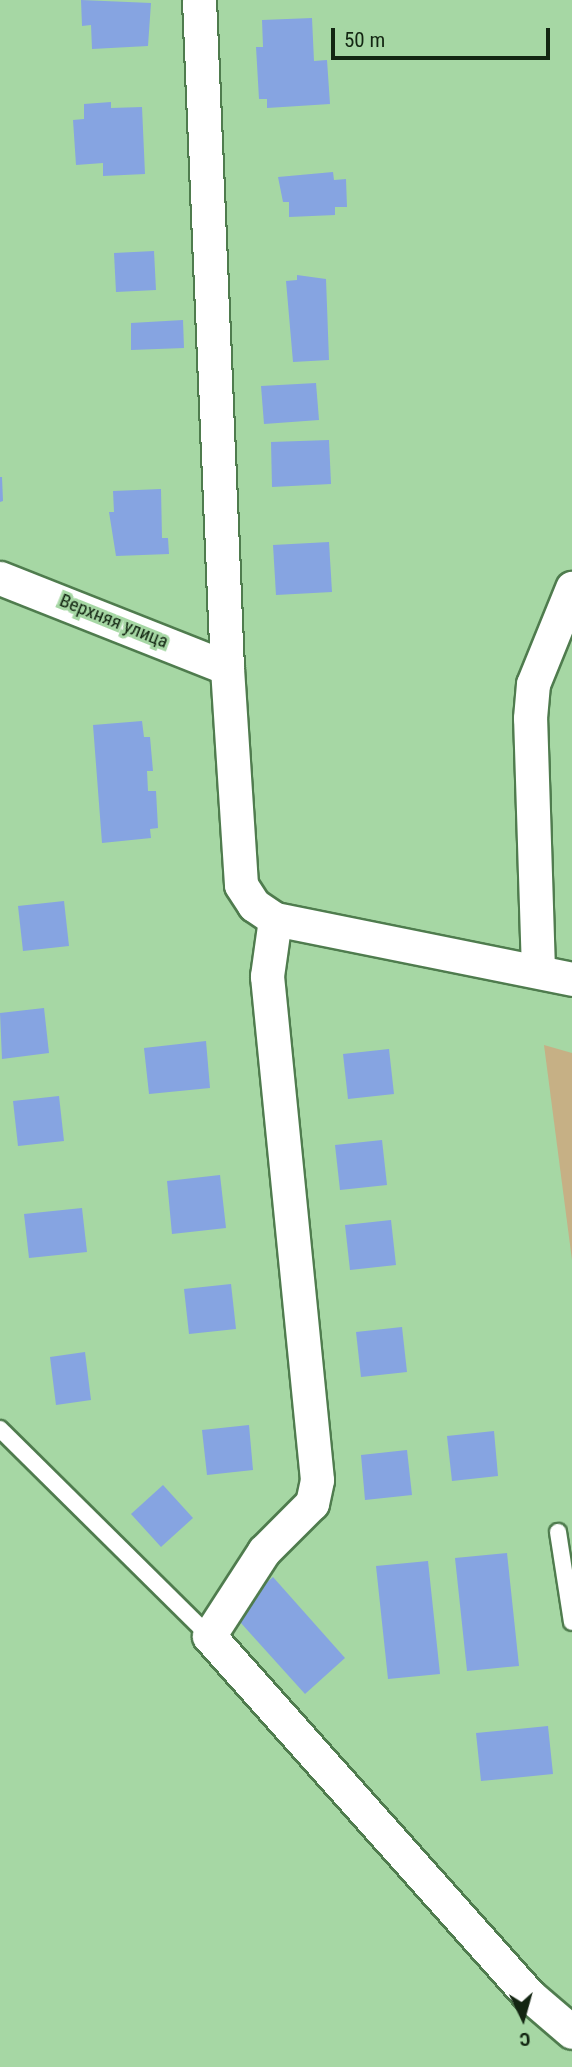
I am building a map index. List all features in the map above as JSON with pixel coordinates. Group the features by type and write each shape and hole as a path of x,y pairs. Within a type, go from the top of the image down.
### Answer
{"street":[{"path":"199,0 227,668 241,885 254,905 275,919 572,979"},
{"name":"Верхняя улица","path":"0,578 227,668"},
{"path":"538,970 531,707 533,684 572,588"},
{"path":"275,919 267,976 317,1480 312,1503 264,1551 209,1636 530,1996 572,2032"}],"lane":[{"path":"0,1429 209,1636"},
{"path":"558,1532 572,1622"}],"shaded area":[{"path":"544,1045 572,1053 572,1260"}],"building":[{"path":"81,0 151,3 148,46 92,49 91,25 82,26"},
{"path":"312,18 314,61 327,60 330,104 267,108 267,99 259,99 256,47 263,47 262,20"},
{"path":"111,102 111,108 142,107 145,174 103,176 103,163 76,165 73,120 84,119 84,104"},
{"path":"333,172 334,180 346,179 347,207 335,207 335,215 289,217 289,202 283,202 278,177"},
{"path":"154,251 156,290 116,292 114,253"},
{"path":"297,275 326,279 329,360 293,362 286,281 297,280"},
{"path":"183,320 184,348 131,350 131,323"},
{"path":"316,383 319,420 264,424 261,386"},
{"path":"329,440 331,484 272,487 271,442"},
{"path":"0,477 3,501 0,502"},
{"path":"161,489 162,538 168,538 169,554 116,556 109,512 114,512 113,491"},
{"path":"329,542 332,592 276,595 273,545"},
{"path":"142,721 144,737 150,737 153,771 147,771 148,791 156,791 158,828 150,829 151,838 102,843 93,725"},
{"path":"64,901 69,946 23,951 18,906"},
{"path":"44,1008 49,1053 2,1059 0,1013"},
{"path":"206,1041 210,1088 149,1094 144,1048"},
{"path":"389,1049 394,1094 348,1099 343,1054"},
{"path":"59,1096 64,1141 18,1146 13,1101"},
{"path":"382,1140 387,1185 340,1190 335,1145"},
{"path":"220,1175 226,1228 172,1234 167,1181"},
{"path":"82,1208 87,1252 29,1258 24,1214"},
{"path":"391,1220 396,1265 350,1270 345,1225"},
{"path":"231,1284 236,1329 189,1334 184,1289"},
{"path":"402,1327 407,1372 361,1377 356,1332"},
{"path":"85,1352 91,1400 56,1405 50,1357"},
{"path":"249,1425 253,1470 207,1475 202,1430"},
{"path":"494,1431 498,1476 452,1481 447,1436"},
{"path":"407,1450 412,1495 365,1500 361,1455"},
{"path":"163,1485 193,1518 161,1547 131,1514"},
{"path":"507,1553 519,1666 467,1671 455,1558"},
{"path":"428,1561 440,1674 388,1679 376,1566"},
{"path":"273,1577 345,1658 305,1694 232,1613"},
{"path":"548,1726 553,1774 481,1781 476,1733"}]}
